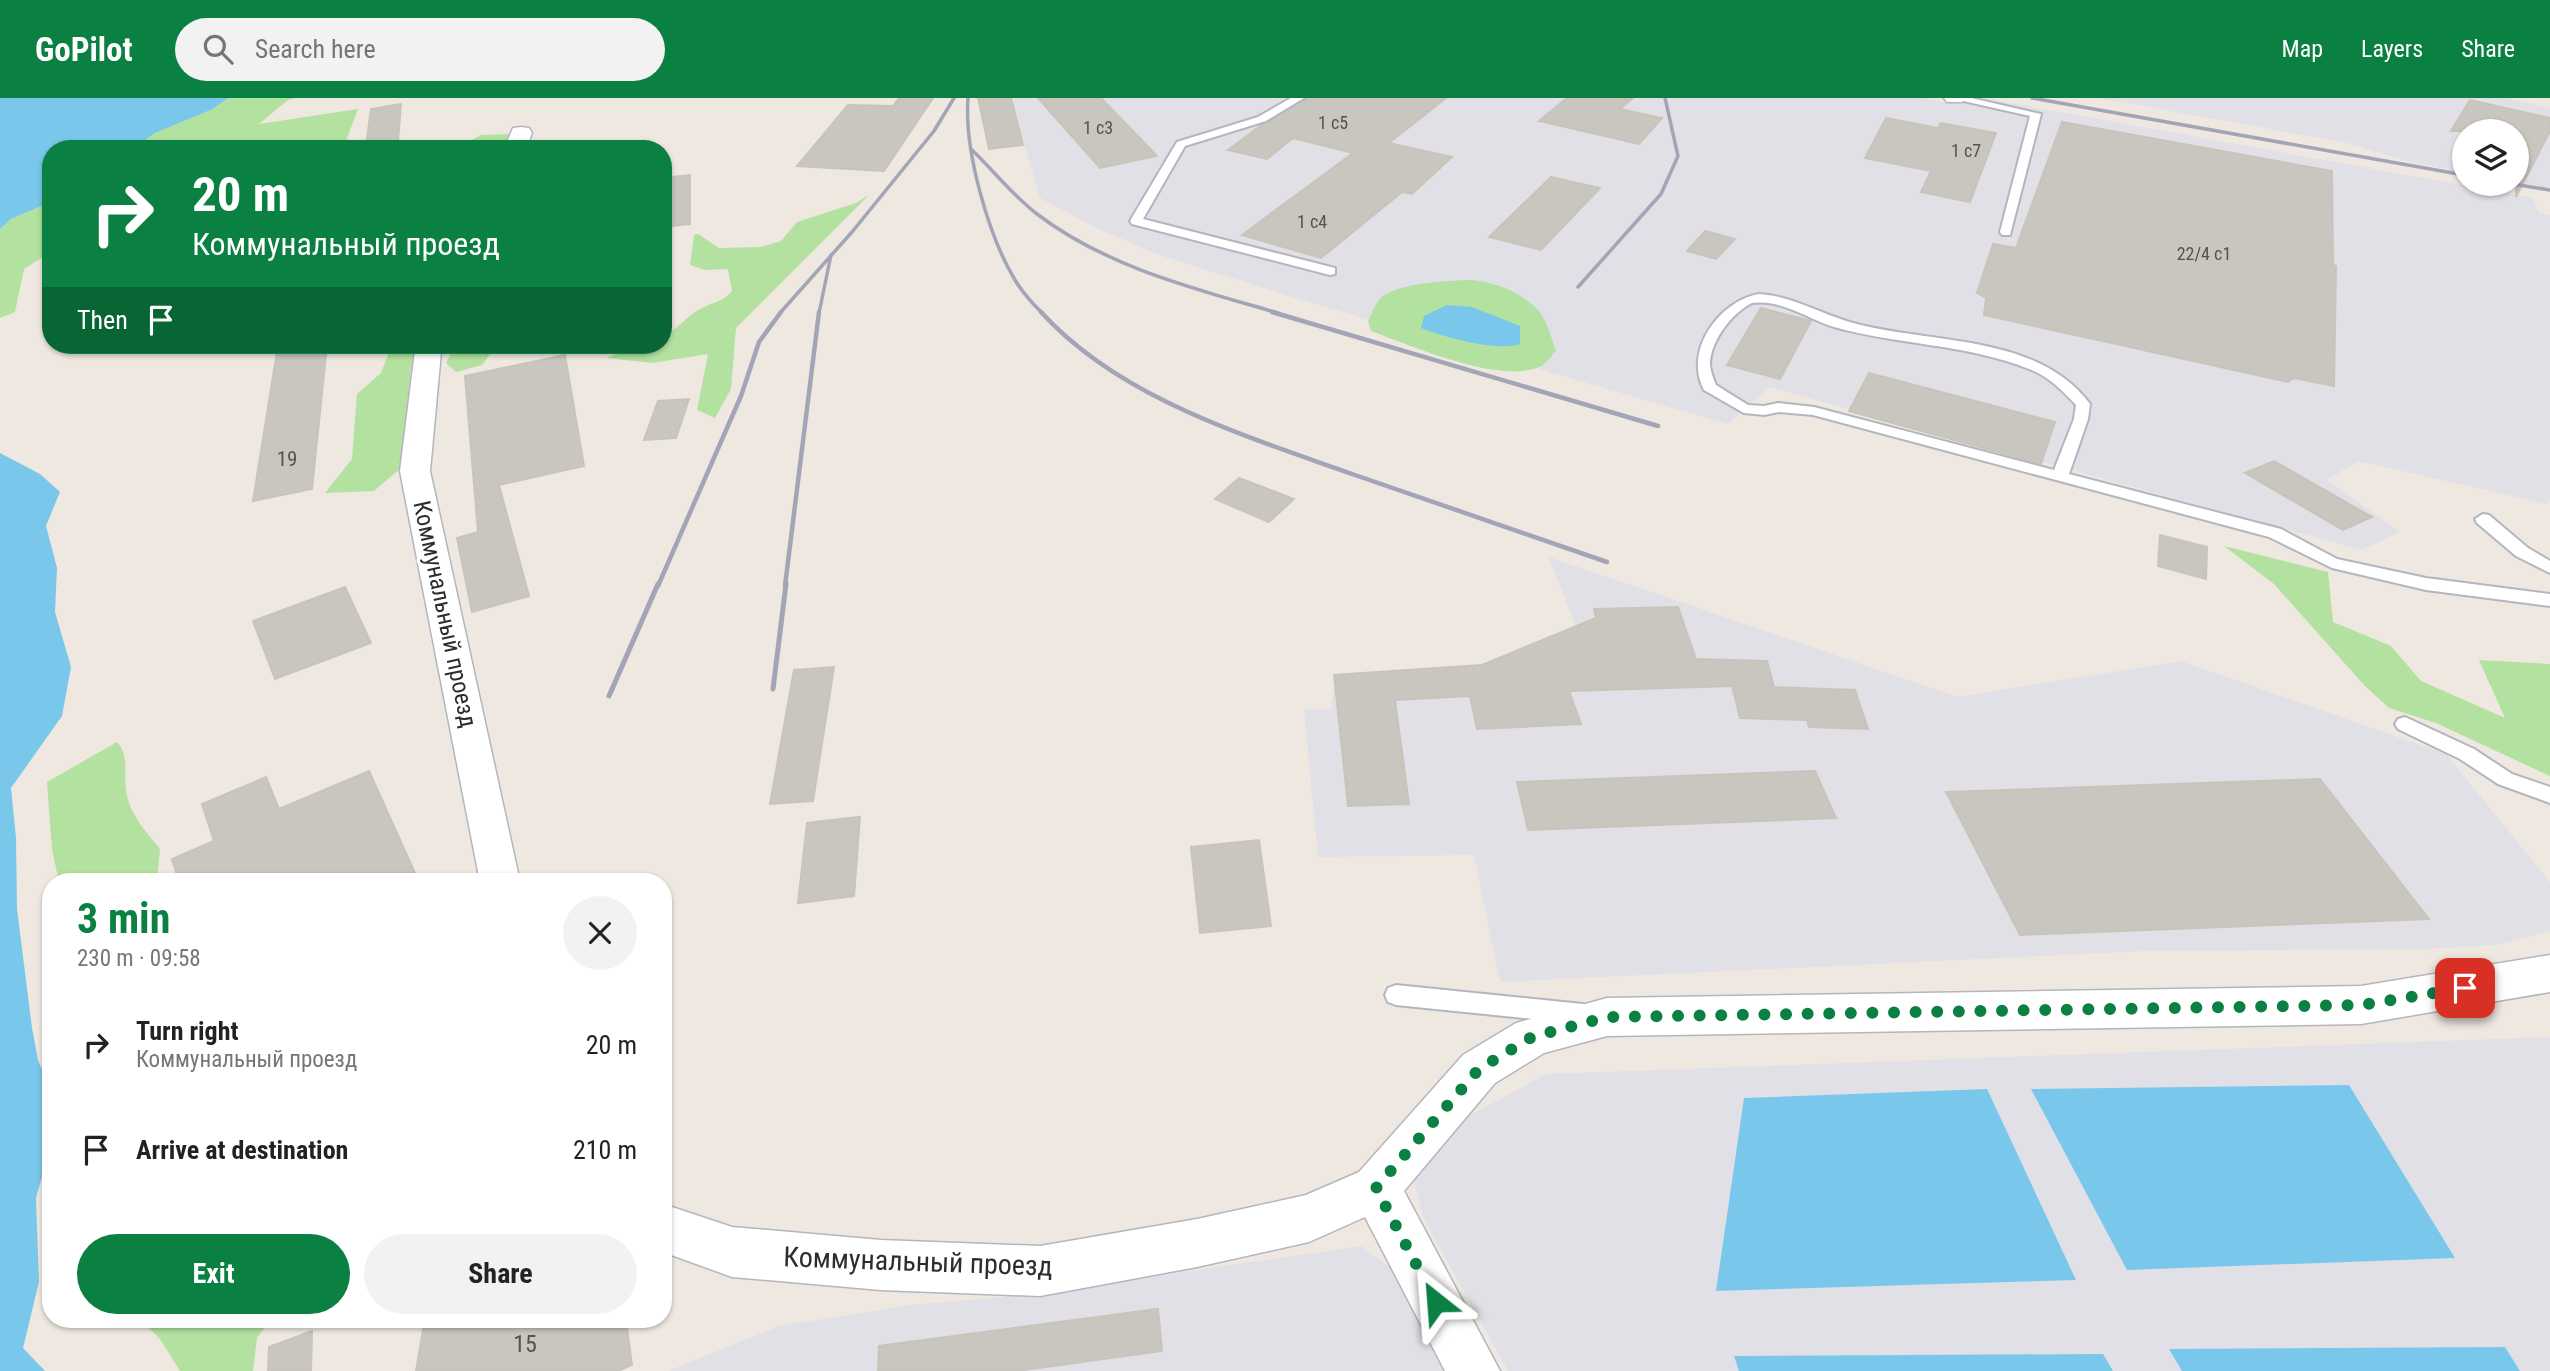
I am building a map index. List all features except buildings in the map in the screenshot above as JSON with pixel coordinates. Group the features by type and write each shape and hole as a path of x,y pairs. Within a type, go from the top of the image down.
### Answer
{"street":[{"name":"Коммунальный проезд","path":"428,354 415,471 498,873"},
{"name":"Коммунальный проезд","path":"672,1231 732,1252 881,1265 1040,1271 1197,1243 1309,1218 1376,1188 1479,1069 1532,1037 1607,1017 2361,1005 2550,973"},
{"path":"1376,1188 1473,1371"}],"lane":[{"path":"1299,98 1262,119 1181,144 1136,221 1331,271"},
{"path":"1955,98 2036,114 2006,232"},
{"path":"2060,476 2081,419 2083,404 2063,382 2035,366 1998,355 1831,321 1776,300 1749,300 1735,308 1708,340 1702,364 1709,387 1744,409 1764,411 1778,407 1814,411 2275,533 2332,562 2426,584 2550,600"},
{"path":"2483,519 2522,552 2550,568"},
{"path":"2406,724 2467,754 2505,779 2550,795"},
{"path":"1396,995 1607,1017"}],"shaded area":[{"path":"1011,98 1923,98 1949,103 1954,98 1984,98 2452,183 2452,196 2533,198 2538,212 2550,215 2550,499 2547,504 2358,461 2327,480 2400,532 2364,549 2369,552 1769,387 1728,424 1315,304 1162,256 1094,227 1040,198"},
{"path":"2097,98 2507,98 2550,108 2550,188 2529,184 2529,119 2452,119 2452,170 2403,160 2343,142"},
{"path":"1549,557 1958,697 2181,661 2446,754 2550,882 2550,931 2497,945 2425,949 2146,951 1500,982 1474,855 1318,857 1304,709 1331,709 1335,675 1482,665 1576,627"},
{"path":"2550,1037 2550,1371 1508,1371 1423,1217 1412,1172 1429,1138 1546,1074"},
{"path":"1361,1246 1403,1277 1450,1371 668,1371 779,1326 910,1305 1028,1295"}],"green space":[{"path":"228,98 296,98 288,100 259,124 358,109 346,140 145,140 155,133 213,109"},
{"path":"513,134 511,140 472,140 481,135"},
{"path":"869,195 736,328 731,389 715,418 697,410 708,354 652,363 606,358 616,354 672,354 672,331 697,311 721,300 732,291 728,269 705,270 690,265 694,235 698,234 719,248 760,247 781,241 797,222 856,203"},
{"path":"42,206 42,258 24,269 15,312 0,318 0,229 11,219"},
{"path":"1467,280 1487,282 1507,289 1526,300 1541,314 1556,350 1546,363 1524,371 1480,367 1432,354 1371,331 1368,321 1378,301 1394,290 1420,284"},
{"path":"388,354 418,354 411,368 401,468 374,491 325,493 352,459 357,394 381,373"},
{"path":"450,354 490,354 482,365 456,372 446,363"},
{"path":"2224,546 2328,572 2333,622 2391,646 2421,681 2505,718 2479,660 2550,664 2550,776 2436,723 2389,708 2365,686 2274,584"},
{"path":"117,742 124,754 129,804 140,824 160,849 158,873 57,873 52,849 47,782"},
{"path":"149,1328 264,1328 257,1338 253,1371 180,1371 160,1339"}],"water":[{"path":"0,98 228,98 213,109 155,133 145,140 42,140 42,206 11,219 0,229"},
{"path":"1447,305 1472,307 1520,326 1520,344 1485,345 1421,328 1424,316"},
{"path":"0,453 40,474 60,492 46,526 57,568 55,612 71,667 62,716 11,788 16,838 17,909 32,1028 42,1070 42,1177 36,1198 39,1282 23,1348 45,1371 0,1371"},
{"path":"2349,1085 2455,1258 2127,1270 2031,1089"},
{"path":"1987,1089 2076,1280 1716,1291 1744,1098"},
{"path":"2505,1347 2520,1371 2182,1371 2169,1349"},
{"path":"2103,1354 2113,1371 1739,1371 1734,1356"}],"railway":[{"path":"831,256 934,131 954,98"},
{"path":"968,98 974,167 987,216 1015,280 1042,312"},
{"path":"1578,287 1661,194 1678,156 1665,98"},
{"path":"2032,98 2452,173"},
{"path":"972,150 1028,207 1092,248 1153,274 1278,313"},
{"path":"2529,187 2550,190"},
{"path":"780,313 831,256"},
{"path":"819,313 831,256"},
{"path":"658,586 741,396 759,342 781,312"},
{"path":"785,586 819,312"},
{"path":"1042,312 1108,369 1187,412 1271,445 1607,562"},
{"path":"1272,312 1658,426"},
{"path":"609,696 658,584"},
{"path":"773,689 786,584"}],"route":[{"path":"1436,1302 1376,1188 1479,1069 1532,1037 1607,1017 2361,1005 2465,988"}]}
